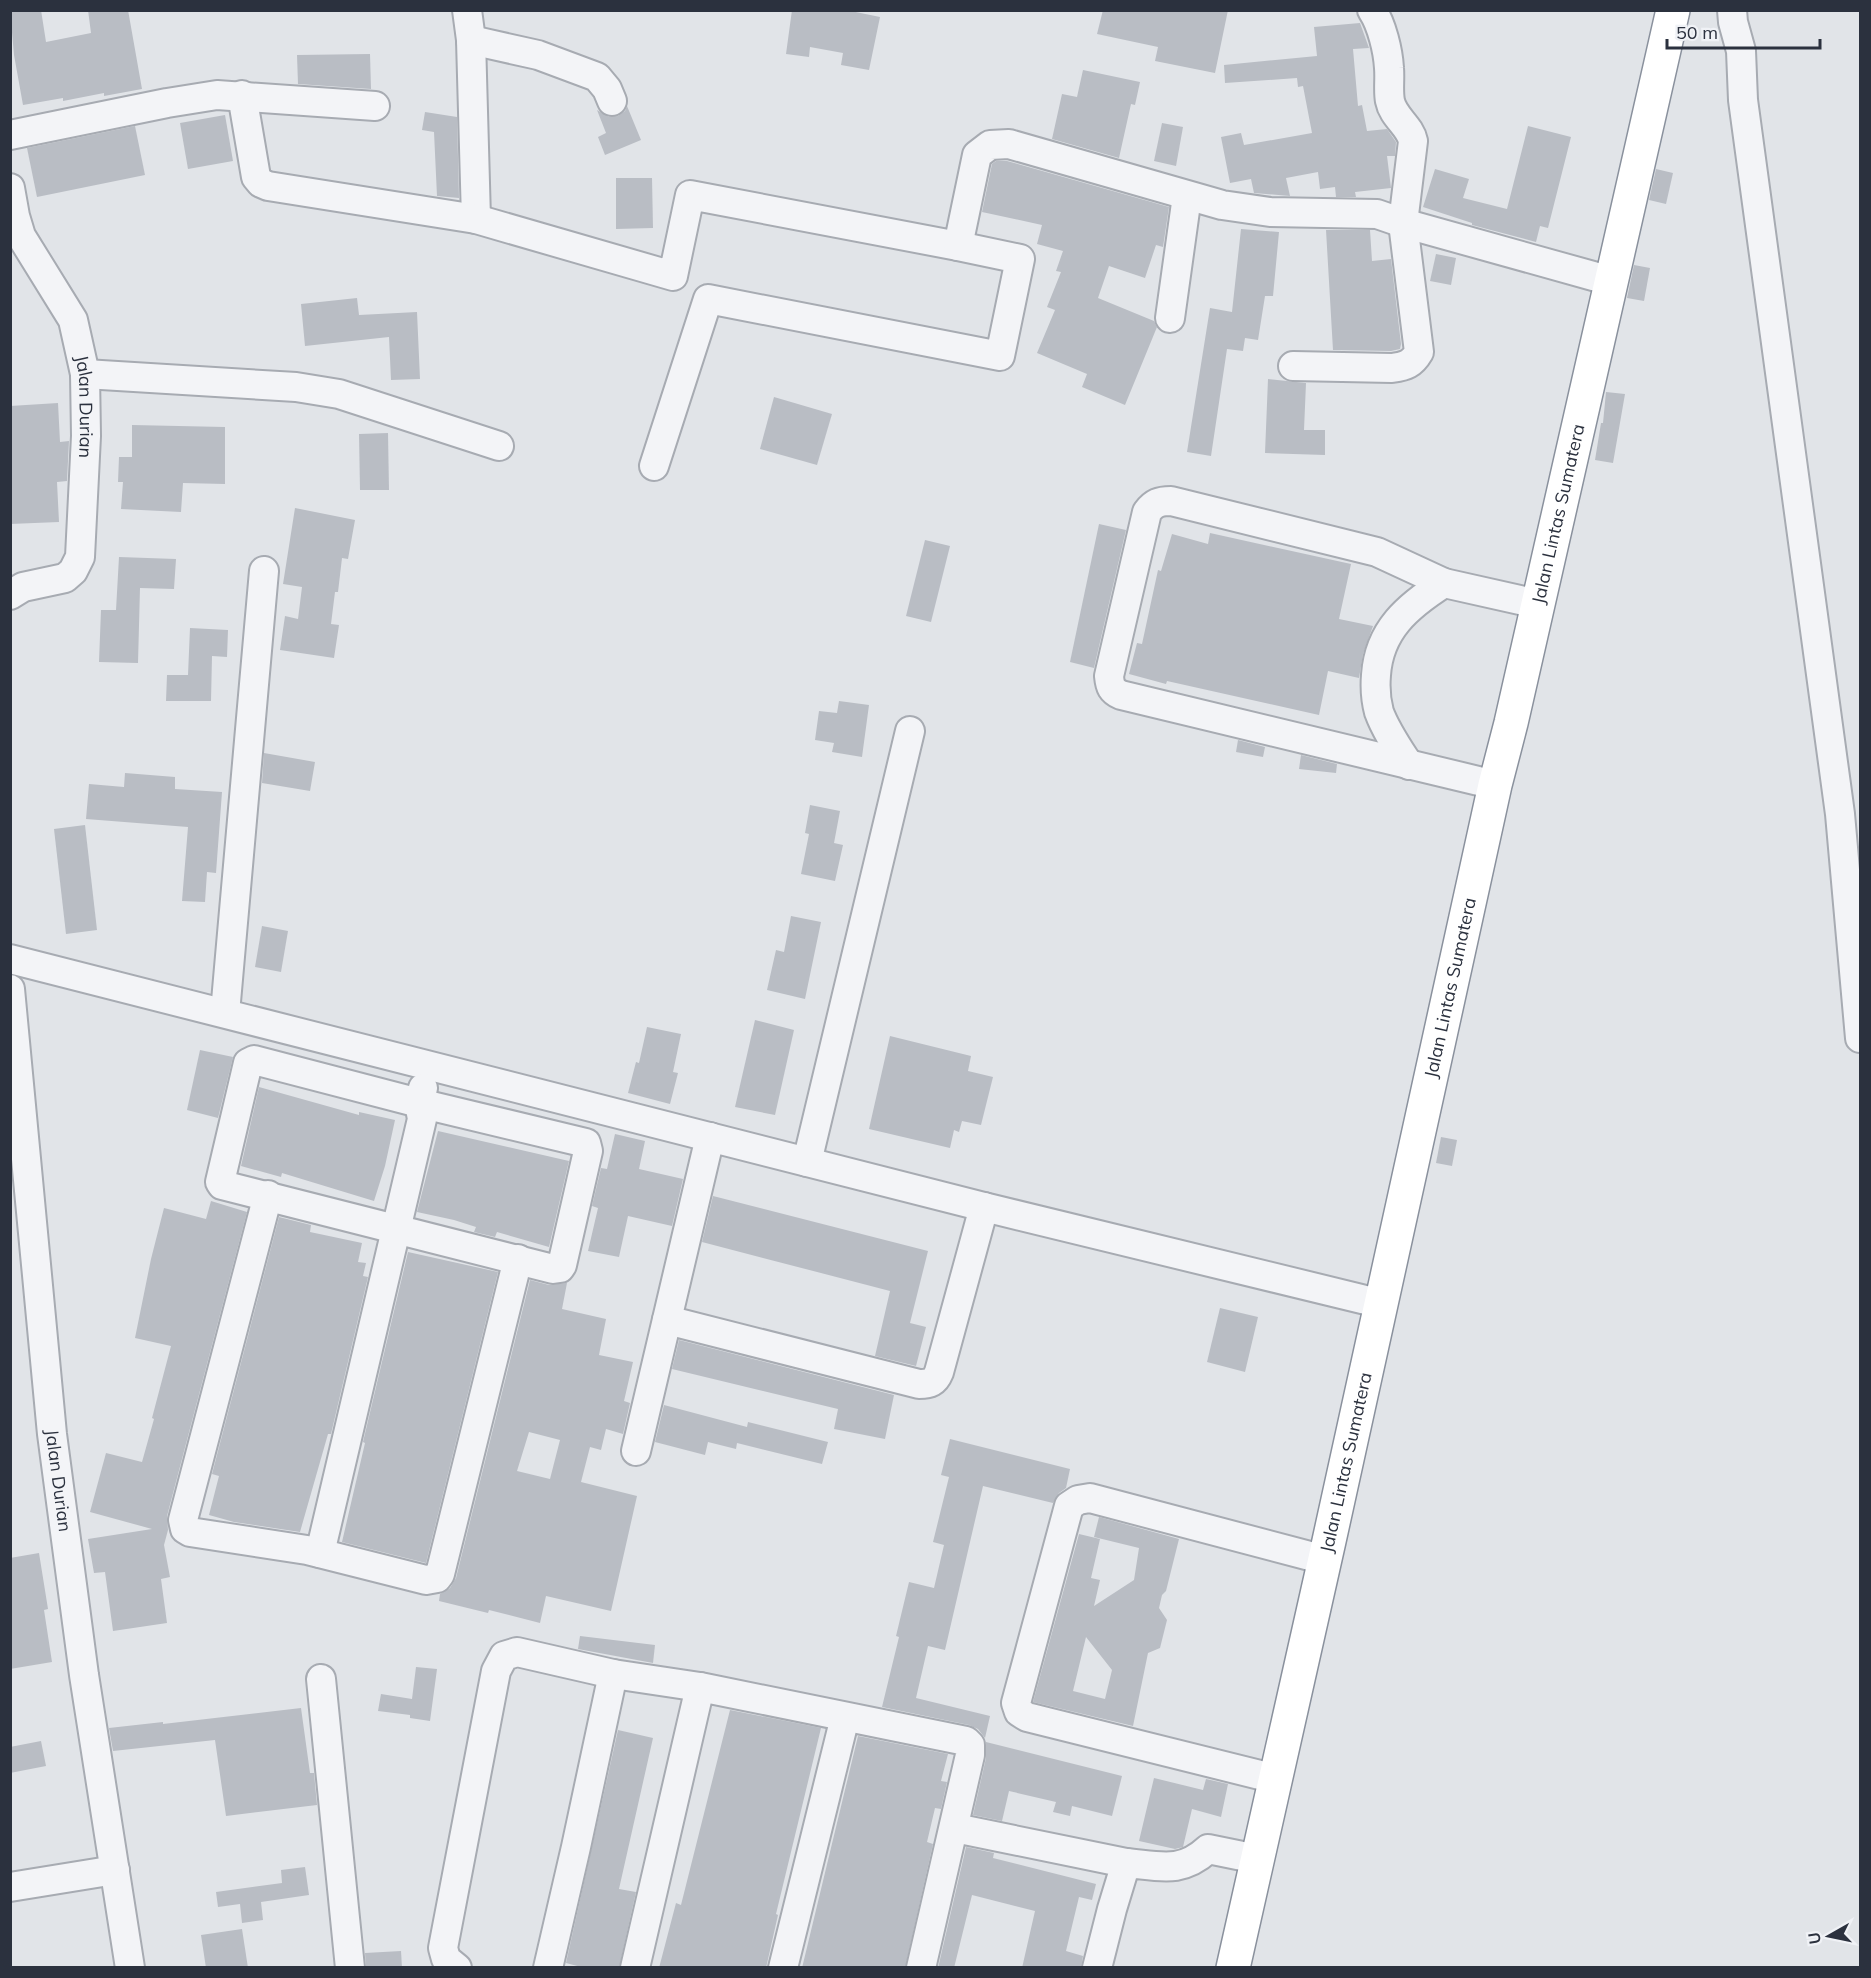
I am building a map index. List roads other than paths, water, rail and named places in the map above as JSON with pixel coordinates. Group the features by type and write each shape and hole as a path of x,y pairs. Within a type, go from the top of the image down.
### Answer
{"highway":[{"name":"Jalan Lintas Sumatera","path":"1233,1968 1382,1304 1495,785 1673,10"}],"street":[{"path":"467,10 471,40 476,219"},
{"path":"1293,366 1392,368 1407,366 1414,361 1419,352 1403,223 1413,141 1412,134 1393,109 1390,100 1389,65 1372,10"},
{"path":"1732,10 1741,51 1743,100 1840,814 1860,1038"},
{"path":"471,40 538,55 597,77 607,89 612,101"},
{"path":"10,135 217,95 243,95 375,106"},
{"path":"243,95 256,177 268,186 476,219 673,276"},
{"path":"957,246 977,155 990,145 1009,144 1222,206 1270,212 1377,214 1611,281"},
{"name":"Jalan Durian","path":"10,188 21,236 73,321 85,374 86,436 80,557 73,571 65,578 23,588 10,595"},
{"path":"690,195 1020,259 1000,356 708,299 671,288 673,276 690,195"},
{"path":"1170,318 1187,196"},
{"path":"654,465 708,299"},
{"path":"85,374 296,387 339,393 499,446"},
{"path":"1495,785 1114,692 1110,686 1109,676 1147,512 1152,504 1171,501 1377,552 1444,583 1538,604"},
{"path":"225,1013 264,571"},
{"path":"1408,765 1389,735 1379,711 1375,686 1377,659 1388,632 1408,608 1444,583"},
{"path":"807,1162 910,731"},
{"path":"10,959 984,1207 1382,1304"},
{"name":"Jalan Durian","path":"10,989 52,1434 84,1676 130,1968"},
{"path":"254,1060 588,1145 578,1200 562,1265 557,1269 268,1196 222,1185 220,1182 249,1061 254,1060"},
{"path":"314,1552 391,1227 422,1119 419,1103 428,1065"},
{"path":"636,1451 710,1137"},
{"path":"268,1196 184,1525 190,1532 314,1552 426,1580 437,1578 440,1574 518,1259"},
{"path":"667,1320 919,1384 928,1384 936,1380 939,1372 984,1207"},
{"path":"1276,1779 1027,1717 1019,1712 1016,1702 1069,1506 1078,1500 1089,1498 1325,1560"},
{"path":"457,1968 446,1959 443,1948 496,1671 504,1656 517,1652 613,1674 700,1687 966,1741 970,1745 970,1755 921,1968"},
{"path":"548,1968 613,1674"},
{"path":"321,1679 350,1968"},
{"path":"635,1968 700,1687"},
{"path":"783,1968 844,1717"},
{"path":"955,1828 1126,1863 1178,1867 1196,1861 1208,1849 1257,1859"},
{"path":"1097,1968 1126,1863"},
{"path":"10,1887 115,1870"}]}
